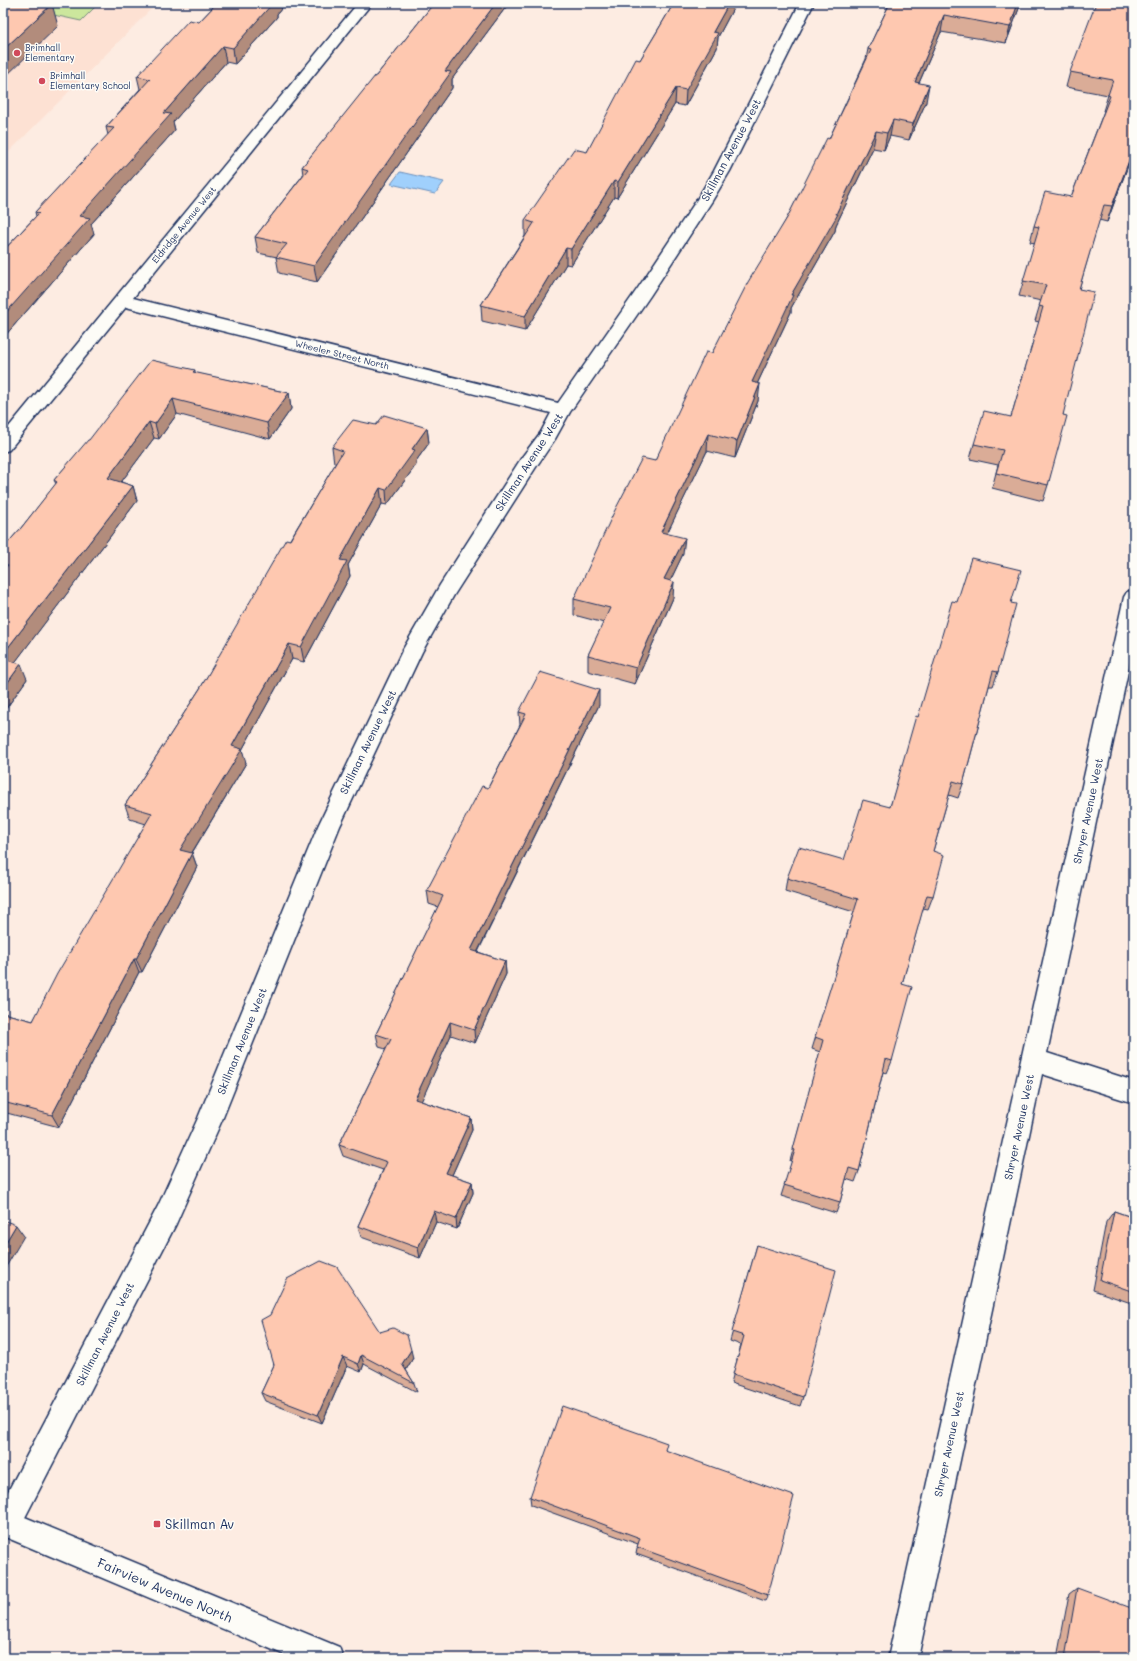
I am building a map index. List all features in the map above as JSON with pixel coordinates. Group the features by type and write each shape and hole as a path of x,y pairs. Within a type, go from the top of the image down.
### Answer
{"street":[{"name":"Eldridge Avenue West","path":"3,446 366,3"},
{"name":"Skillman Avenue West","path":"5,1523 167,1215 210,1120 329,826 406,664 447,590 529,462 549,435 562,410 647,287 722,171 807,3"},
{"name":"Wheeler Street North","path":"122,301 562,410"},
{"name":"Shryer Avenue West","path":"903,1658 1134,597"},
{"path":"1034,1060 1134,1092"},
{"name":"Fairview Avenue North","path":"5,1523 328,1658"}],"shaded area":[{"name":"Brimhall Elementary School","path":"3,3 157,3 3,158"}],"green space":[{"path":"3,3 99,3 81,21"}],"water":[{"path":"400,172 444,182 435,194 391,184"}],"building":[{"path":"3,3 48,3 52,4 3,50"},
{"path":"217,3 273,3 233,48 223,46 164,113 171,114 80,216 90,218 3,316 3,251 39,213 35,212 114,128 106,127 150,79 137,76 189,20 199,22"},
{"path":"434,3 496,3 445,71 451,72 314,266 276,257 287,244 255,237 308,169 302,167"},
{"path":"674,3 729,3 713,32 718,33 686,90 676,88 618,182 614,181 571,249 566,248 525,316 481,305 534,223 525,220 574,149 587,152 636,59 640,60"},
{"path":"890,3 1018,3 1010,27 944,15 915,82 929,85 913,124 893,120 887,133 876,131 836,214 838,214 791,295 793,295 752,382 760,384 737,441 708,434 661,532 685,538 664,579 674,582 636,668 588,655 610,608 574,599 614,512 642,458 655,461 706,352 712,353 748,282 787,218 827,138 829,139 871,50 868,49"},
{"path":"1096,3 1134,3 1134,147 1112,206 1104,205 1079,289 1094,292 1063,415 1067,416 1048,485 996,473 1003,450 974,444 984,411 1011,417 1043,307 1039,306 1046,285 1023,281 1039,227 1034,226 1045,192 1071,197 1110,96 1108,95 1113,80 1070,72"},
{"path":"151,360 195,370 193,372 289,393 267,423 173,399 155,424 149,422 108,478 133,486 3,654 3,571 8,565 3,563 3,548 21,528 57,482 54,480 89,440"},
{"path":"384,415 427,428 412,449 415,450 386,490 380,488 340,560 347,561 301,647 289,644 232,746 242,749 180,850 192,853 52,1115 3,1102 3,1069 5,1065 3,1064 3,1013 33,1021 57,974 152,813 125,805 201,687 286,539 290,540 343,451 332,447 353,420 376,425"},
{"path":"971,558 1021,570 1011,603 1016,604 998,672 993,671 963,784 953,781 933,851 944,855 933,896 927,895 902,984 912,987 892,1061 886,1059 859,1171 849,1168 840,1202 784,1185 795,1150 793,1149 823,1040 815,1037 858,899 787,878 799,847 844,860 863,800 890,807 916,716 918,717 952,601 957,602"},
{"path":"3,659 21,664 3,689"},
{"path":"540,672 599,690 471,950 505,961 474,1030 450,1022 415,1099 471,1118 446,1173 472,1182 456,1219 434,1211 418,1248 358,1226 387,1162 339,1145 391,1039 376,1034 443,896 427,890 482,786 488,788 526,714 519,712"},
{"path":"1114,1211 1134,1218 1134,1292 1100,1280"},
{"path":"3,1220 16,1225 3,1247"},
{"path":"757,1245 836,1270 803,1397 733,1374 744,1336 732,1332"},
{"path":"321,1261 337,1267 380,1332 393,1328 407,1335 411,1350 402,1364 414,1383 361,1355 358,1364 343,1357 318,1415 261,1393 274,1365 261,1320 270,1315 287,1279"},
{"path":"562,1406 667,1443 665,1450 794,1496 768,1595 637,1547 640,1538 530,1497"},
{"path":"1077,1588 1134,1609 1134,1658 1065,1658"}],"place":[{"name":"Brimhall Elementary","path":"17,53"},
{"name":"Brimhall Elementary School","path":"42,81"},
{"name":"Skillman Av","path":"157,1524"}]}
